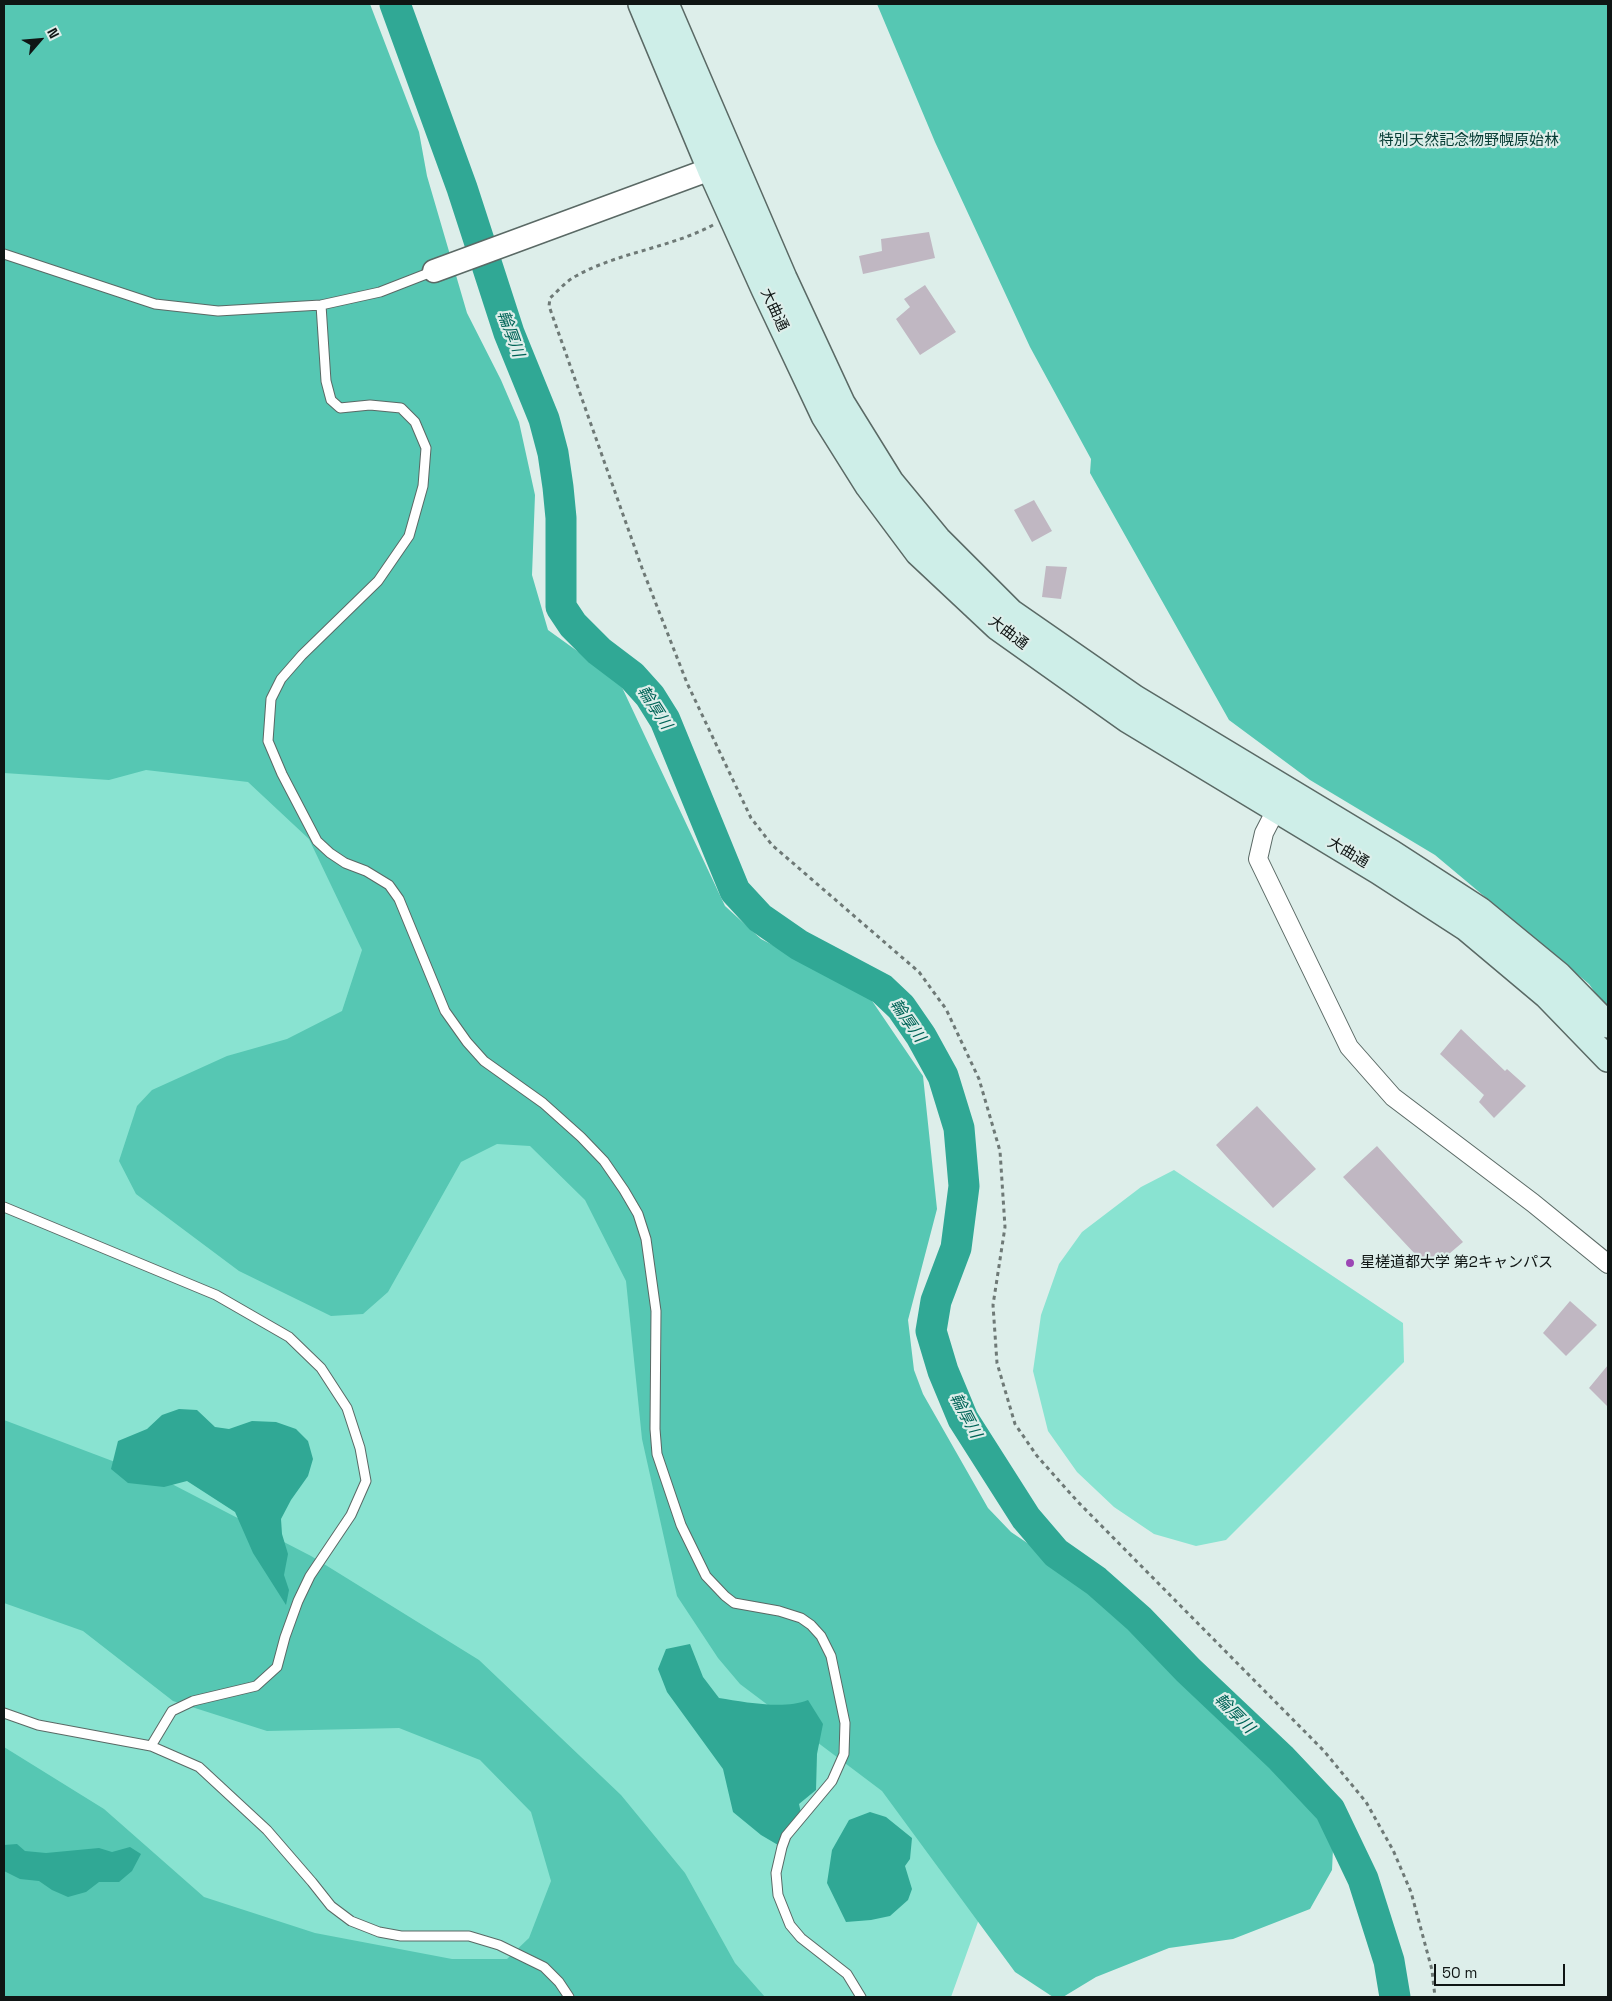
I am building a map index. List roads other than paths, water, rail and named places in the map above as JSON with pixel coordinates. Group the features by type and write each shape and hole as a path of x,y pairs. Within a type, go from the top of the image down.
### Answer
{"main road":[{"name":"大曲通","path":"641,4 722,165 784,278 842,403 891,482 938,540 1011,612 1281,799 1378,871 1466,928 1547,996 1608,1059"},
{"name":"大曲通","path":"666,4 722,165 731,215 764,289 824,416 868,486 918,553 997,627 1128,720 1281,799 1392,853 1480,910 1559,975 1608,1025"}],"street":[{"path":"434,271 722,165"},
{"path":"1281,799 1264,832 1258,859 1349,1047 1393,1097 1533,1202 1608,1264"}],"lane":[{"path":"4,254 155,304 218,311 321,305 380,292 434,271"},
{"path":"321,305 326,380 330,400 340,408 370,405 401,408 415,422 426,448 423,486 409,536 378,581 302,654 281,679 271,699 268,741 282,774 317,841 330,854 345,863 366,871 389,885 399,899 445,1012 467,1042 484,1061 543,1103 581,1137 604,1162 638,1214 646,1239 656,1311 655,1428 657,1454 681,1525 706,1576 725,1596 734,1603 779,1611 801,1618 821,1636 831,1656 845,1723 844,1754 832,1781 786,1836 776,1873 778,1895 790,1924 800,1938 847,1974 861,1997"},
{"path":"4,1207 216,1295 289,1337 321,1368 347,1408 360,1448 366,1481 351,1515 310,1576 298,1601 277,1667 256,1686 193,1701 172,1711 151,1746"},
{"path":"4,1713 38,1725 151,1746 199,1767 267,1830 331,1906 351,1921 379,1932 401,1936 469,1936 499,1945 544,1968 559,1982 569,1997"}],"waterway":[{"name":"輪厚川","path":"395,4 462,188 509,333 544,419 553,453 561,518 561,607 573,625 599,651 632,676 650,696 665,720 735,891 760,918 799,945 882,989 901,1007 921,1036 943,1076 959,1128 964,1186 956,1248 936,1301 931,1331 943,1371 963,1419 1026,1518 1056,1553 1096,1581 1139,1619 1188,1670 1281,1758 1330,1810 1363,1879 1389,1961 1395,1997"}],"place":[{"name":"星槎道都大学 第2キャンパス","path":"1350,1263"}],"park label":[{"name":"特別天然記念物野幌原始林","path":"1469,141"}]}
